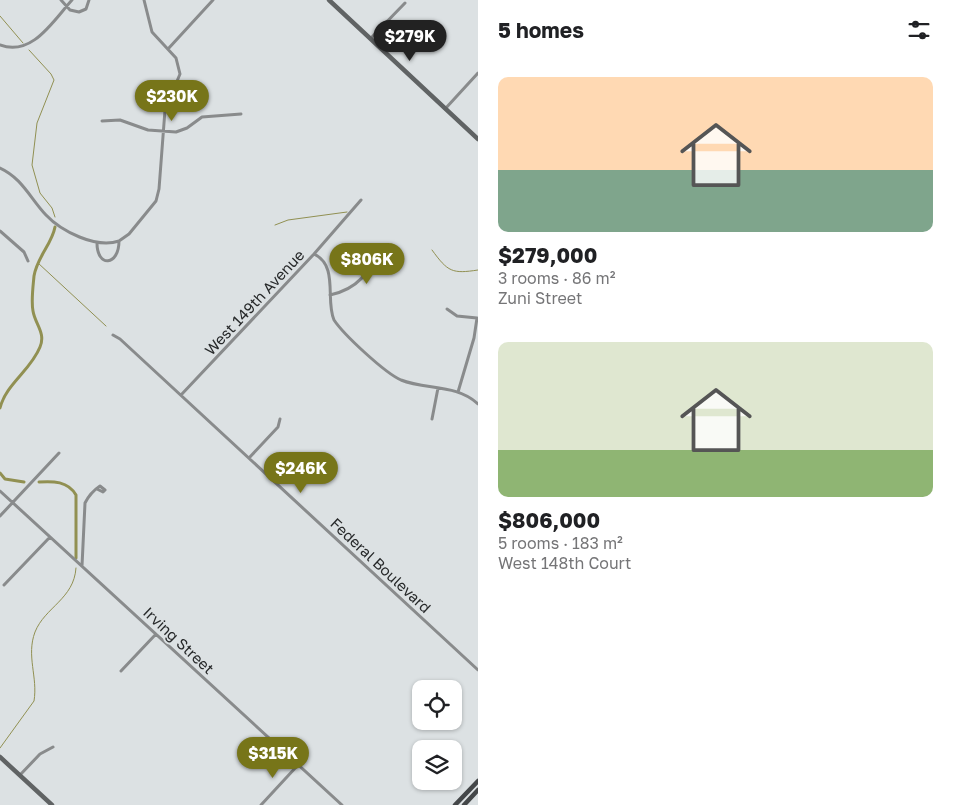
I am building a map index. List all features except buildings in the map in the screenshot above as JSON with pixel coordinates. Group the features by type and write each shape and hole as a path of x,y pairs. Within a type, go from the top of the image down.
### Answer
{"main road":[{"path":"455,805 478,781"},
{"path":"464,805 478,790"}],"street":[{"path":"61,0 73,11 82,12 86,9 89,0"},
{"path":"0,45 16,49 26,46 35,40 72,0"},
{"path":"0,168 18,180 51,219 96,243 119,241 129,234 156,201 159,189 164,110 180,70 176,58 152,32 144,0"},
{"path":"168,50 213,0"},
{"path":"329,0 478,140"},
{"path":"371,38 405,3"},
{"path":"445,109 478,73"},
{"path":"102,120 124,120 142,129 182,131 206,116 241,114"},
{"name":"West 149th Avenue","path":"181,395 314,254 361,200"},
{"path":"0,237 2,232 24,252 28,261"},
{"path":"96,243 98,256 108,261 118,254 119,241"},
{"path":"330,294 347,291 357,284 380,247"},
{"path":"314,254 327,268 332,313 337,324 386,371 401,380 458,392 478,404"},
{"path":"446,309 458,316 477,318 474,338 458,392"},
{"name":"Federal Boulevard","path":"113,335 181,395 478,670"},
{"path":"432,420 438,388"},
{"path":"249,458 278,427 280,419"},
{"path":"0,516 59,453"},
{"path":"82,567 85,503 97,489"},
{"name":"Irving Street","path":"0,491 342,805"},
{"path":"4,585 50,537"},
{"path":"121,671 156,634"},
{"path":"20,776 40,754 53,747"},
{"path":"0,757 52,805"},
{"path":"261,805 298,765"}],"waterway":[{"path":"0,16 23,43"},
{"path":"29,50 51,74 54,80 37,123 32,165 40,193 52,208 55,217"},
{"path":"275,225 288,220 347,212"},
{"path":"0,408 3,399 31,363 42,342 41,333 32,307 34,276 55,227"},
{"path":"432,250 442,263 451,270 462,272 478,270"},
{"path":"38,263 106,326"},
{"path":"0,473 5,479 24,482"},
{"path":"39,482 64,484 73,490 76,495 76,558"},
{"path":"0,748 34,701 35,683 32,650 35,632 45,616 70,588 76,568"}]}
